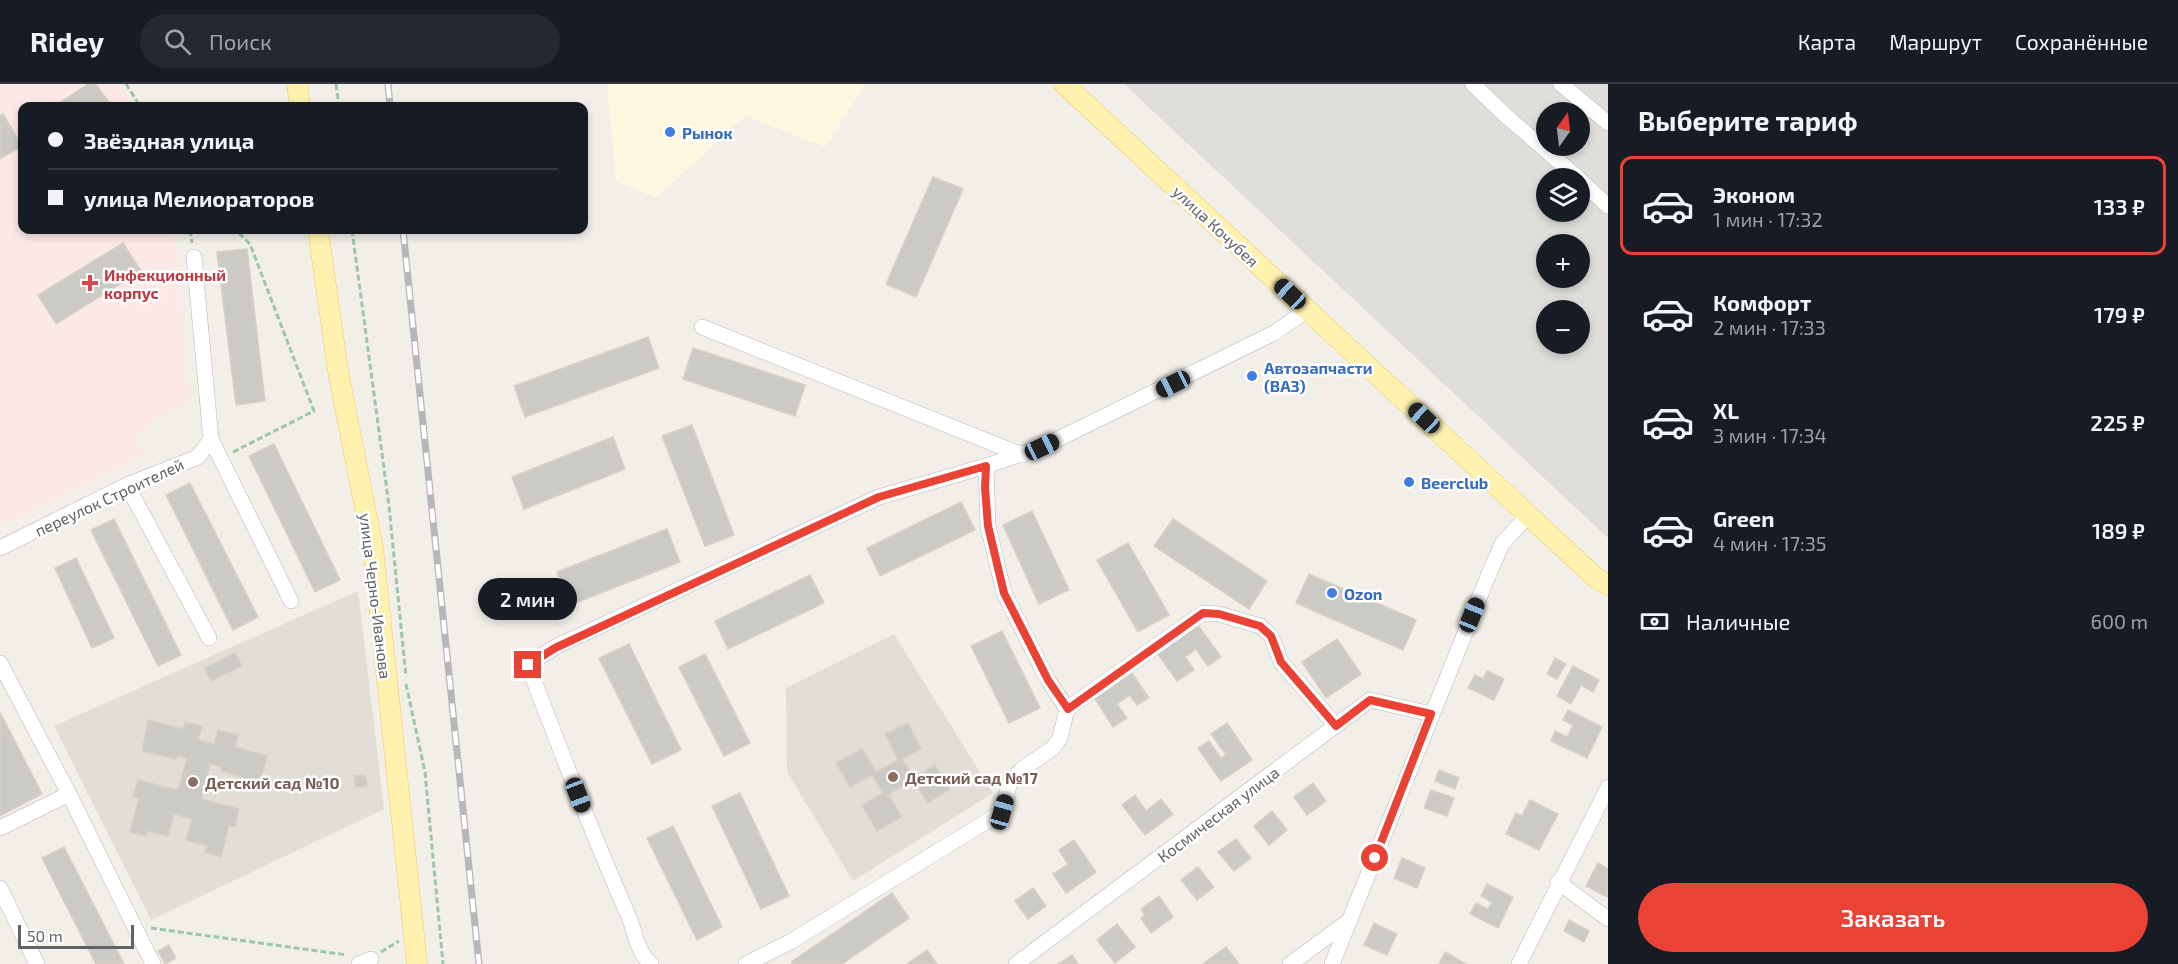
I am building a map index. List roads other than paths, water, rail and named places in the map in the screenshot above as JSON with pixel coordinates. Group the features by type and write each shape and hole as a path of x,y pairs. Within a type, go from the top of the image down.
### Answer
{"main road":[{"path":"297,84 299,102"},
{"name":"улица Кочубея","path":"1064,84 1528,515 1604,579"},
{"name":"улица Черно-Иванова","path":"319,234 338,371 373,548 417,964"}],"street":[{"path":"1473,84 1566,168"},
{"path":"1561,84 1608,123"},
{"path":"1590,190 1608,207"},
{"path":"194,257 211,439 291,601"},
{"path":"651,964 639,958 632,924 594,838 528,665 555,648 879,497 1022,455 1091,424 1274,333 1307,310"},
{"path":"702,327 1022,455"},
{"name":"переулок Строителей","path":"0,548 127,486 198,457 211,439"},
{"path":"986,466 988,526 1004,593 1048,680 1068,709"},
{"path":"127,486 208,638"},
{"path":"1332,964 1488,576 1503,544 1528,515"},
{"path":"746,964 790,942 1002,812 1010,782 1021,770 1053,748 1060,738 1068,709 1203,613 1219,614 1260,626 1271,636 1281,662 1336,726"},
{"path":"0,663 69,794 153,964"},
{"name":"Космическая улица","path":"1016,964 1370,700 1431,714"},
{"path":"1518,964 1608,787"},
{"path":"0,828 69,794"},
{"path":"1558,882 1608,919"},
{"path":"2,897 38,964"},
{"path":"1290,964 1350,920"}],"railway":[{"path":"388,84 390,102"},
{"path":"403,234 479,964"}],"place":[{"name":"Рынок","path":"670,132"},
{"name":"Инфекционный корпус","path":"90,283"},
{"name":"Автозапчасти (ВАЗ)","path":"1252,376"},
{"name":"Beerclub","path":"1409,482"},
{"name":"Ozon","path":"1332,593"},
{"name":"Детский сад №17","path":"893,777"},
{"name":"Детский сад №10","path":"193,782"}]}
